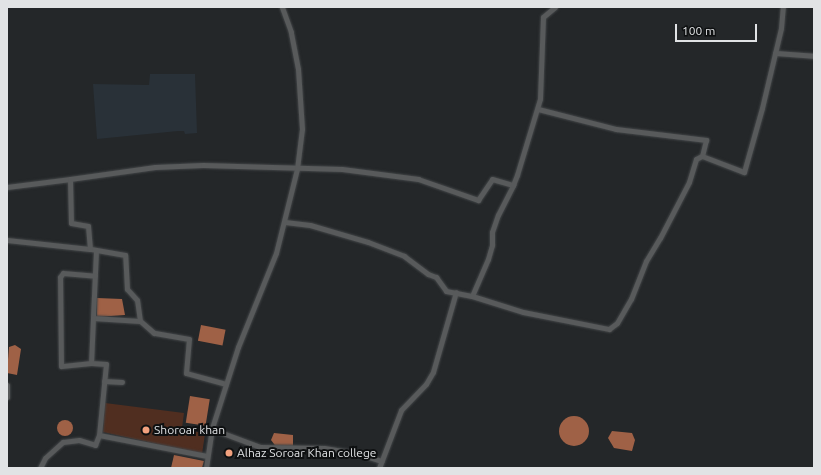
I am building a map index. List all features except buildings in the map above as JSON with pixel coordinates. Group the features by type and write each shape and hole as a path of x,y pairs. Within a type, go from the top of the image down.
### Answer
{"street":[{"path":"206,468 212,429 238,348 276,253 285,222 297,169 302,129 298,69 291,32 282,7"},
{"path":"472,296 488,259 492,232 513,185 538,109 542,16 555,7"},
{"path":"285,222 310,225 346,235 404,256 428,274 436,277 446,291 472,296 523,312 608,329 617,323 631,299 646,261 660,238 689,182 696,159 702,156 744,172 775,53 783,7"},
{"path":"775,53 814,56"},
{"path":"538,109 616,128 706,140 702,156"},
{"path":"7,187 156,167 203,165 297,169 342,169 418,179 478,200 492,179 513,185"},
{"path":"70,179 70,221 72,223 88,226 90,250"},
{"path":"7,240 119,253 126,256 127,289 136,300 140,321"},
{"path":"91,363 96,251"},
{"path":"40,468 45,458 63,442 79,440 95,445 98,435 105,363 62,366 60,277 64,273 95,276"},
{"path":"379,468 401,410 426,384 433,372 456,292"},
{"path":"93,318 140,321 154,333 189,339 186,373 226,384"},
{"path":"104,380 122,382"},
{"path":"7,385 7,397"},
{"path":"212,429 260,447 324,448 358,453 382,461"},
{"path":"98,435 208,456"}],"shaded area":[{"path":"150,74 195,74 197,133 185,134 184,131 178,131 97,139 93,84 149,85"},
{"path":"97,298 122,299 125,315 97,317"},
{"path":"201,325 226,330 222,345 198,341"},
{"path":"15,345 21,349 17,375 7,373 9,347"},
{"path":"190,396 210,399 206,426 186,423"},
{"name":"Shoroar khan","path":"105,403 184,413 182,428 205,434 202,454 103,432"},
{"path":"574,416 585,420 589,431 585,442 574,446 563,442 559,431 563,420"},
{"path":"62,420 68,420 73,425 71,434 68,436 62,436 57,431 57,425"},
{"path":"612,431 632,433 635,440 632,451 614,448 608,438"},
{"path":"274,433 293,435 293,446 277,448 271,440"},
{"path":"174,455 204,461 202,468 171,468"}],"place":[{"name":"Shoroar khan","path":"146,430"},
{"name":"Alhaz Soroar Khan college","path":"229,453"}]}
